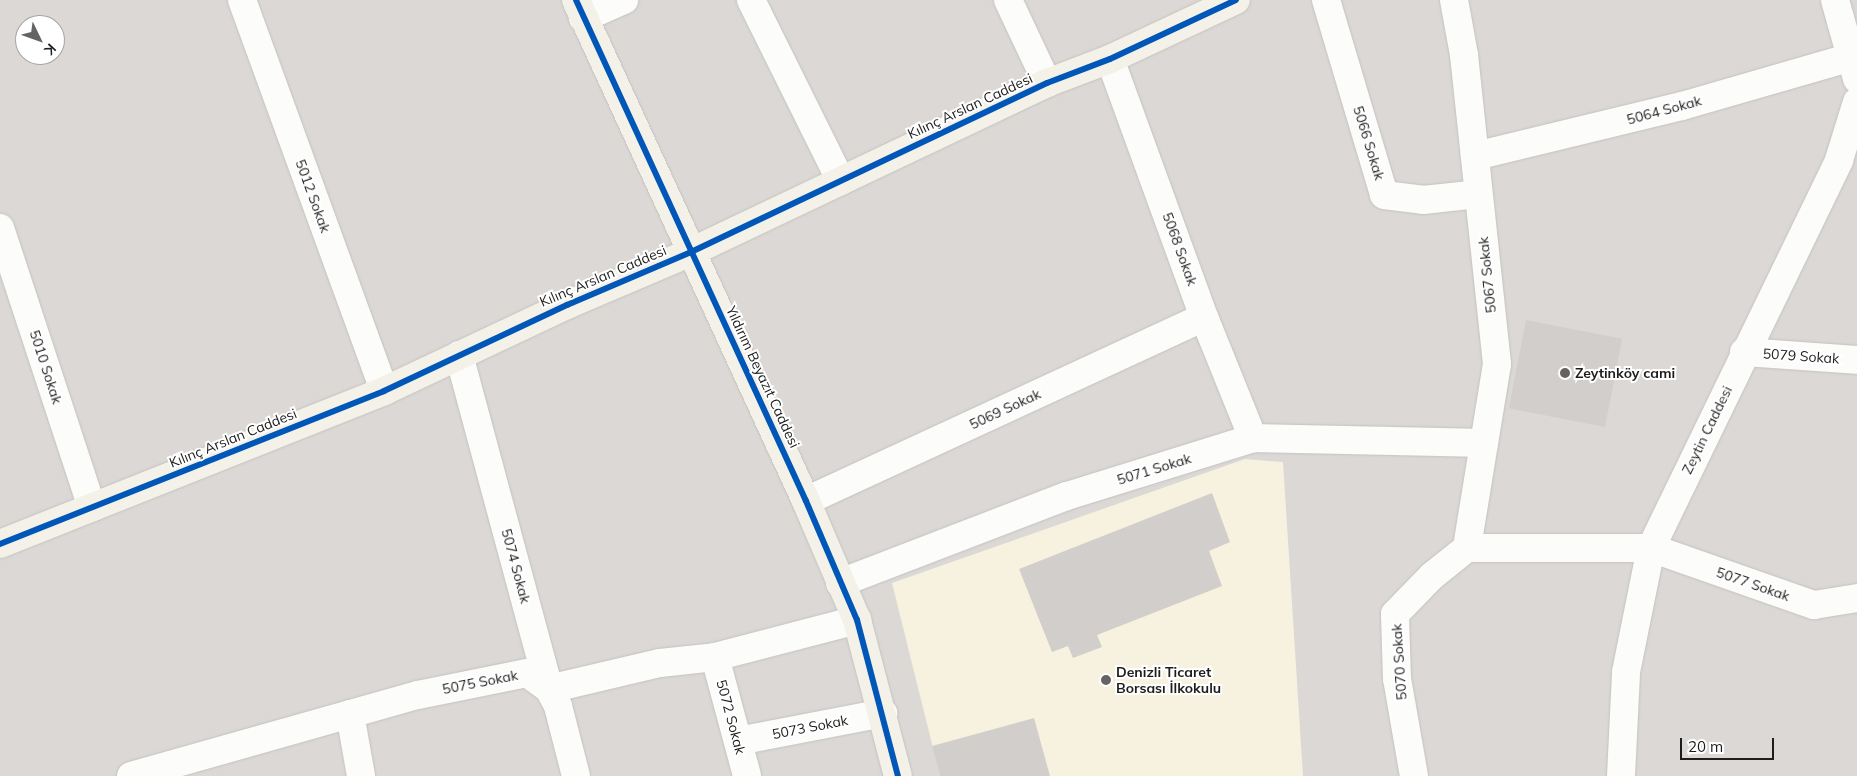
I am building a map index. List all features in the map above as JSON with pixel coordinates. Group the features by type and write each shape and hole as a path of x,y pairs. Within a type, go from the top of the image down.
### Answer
{"street":[{"name":"5012 Sokak","path":"242,0 384,391"},
{"path":"580,9 624,0"},
{"path":"751,0 841,181"},
{"path":"1008,0 1047,83"},
{"name":"Kılınç Arslan Caddesi","path":"0,544 384,391 459,355 691,252 1047,83 1110,59 1236,0"},
{"name":"5066 Sokak","path":"1326,0 1384,195 1423,200 1478,194"},
{"name":"5067 Sokak","path":"1454,0 1464,56 1497,364 1467,548"},
{"path":"1835,0 1854,68"},
{"name":"Yıldırım Beyazıt Caddesi","path":"580,9 806,501 857,620 883,713 898,776"},
{"name":"5068 Sokak","path":"1110,59 1204,316 1253,438"},
{"name":"5064 Sokak","path":"1474,156 1682,106 1854,68"},
{"name":"Zeytin Caddesi","path":"1621,776 1626,672 1651,548 1744,352 1839,160 1857,102"},
{"name":"5010 Sokak","path":"0,228 92,507"},
{"name":"5069 Sokak","path":"806,501 1204,316"},
{"name":"5079 Sokak","path":"1744,352 1857,360"},
{"name":"5074 Sokak","path":"459,355 549,689 558,706 576,776"},
{"name":"5071 Sokak","path":"840,583 1067,496 1253,438 1484,443"},
{"name":"5077 Sokak","path":"1467,548 1651,548 1814,605 1857,598"},
{"name":"5070 Sokak","path":"1414,776 1397,679 1395,614 1467,548"},
{"path":"549,689 660,663 715,657 857,620"},
{"name":"5072 Sokak","path":"715,657 747,776"},
{"name":"5075 Sokak","path":"131,776 176,770 350,714 418,695 528,673 549,689"},
{"name":"5073 Sokak","path":"738,741 883,713"},
{"path":"350,714 361,776"}],"shaded area":[{"path":"0,0 1857,0 1857,776 0,776"},
{"name":"Denizli Ticaret Borsası İlkokulu","path":"1245,459 1283,462 1303,776 940,776 892,583"}],"building":[{"name":"Zeytinköy cami","path":"1526,320 1622,339 1605,427 1509,408"},
{"path":"1212,493 1230,542 1209,551 1222,586 1097,635 1102,647 1073,658 1068,646 1052,652 1019,569"},
{"path":"1034,718 1050,776 940,776 932,746"}],"cycle path":[{"path":"576,0 806,501 857,620 898,776"},
{"path":"0,544 384,391 567,305 691,252 1047,83 1110,59 1236,0"}],"place":[{"name":"Zeytinköy cami","path":"1565,373"},
{"name":"Denizli Ticaret Borsası İlkokulu","path":"1106,680"}]}
